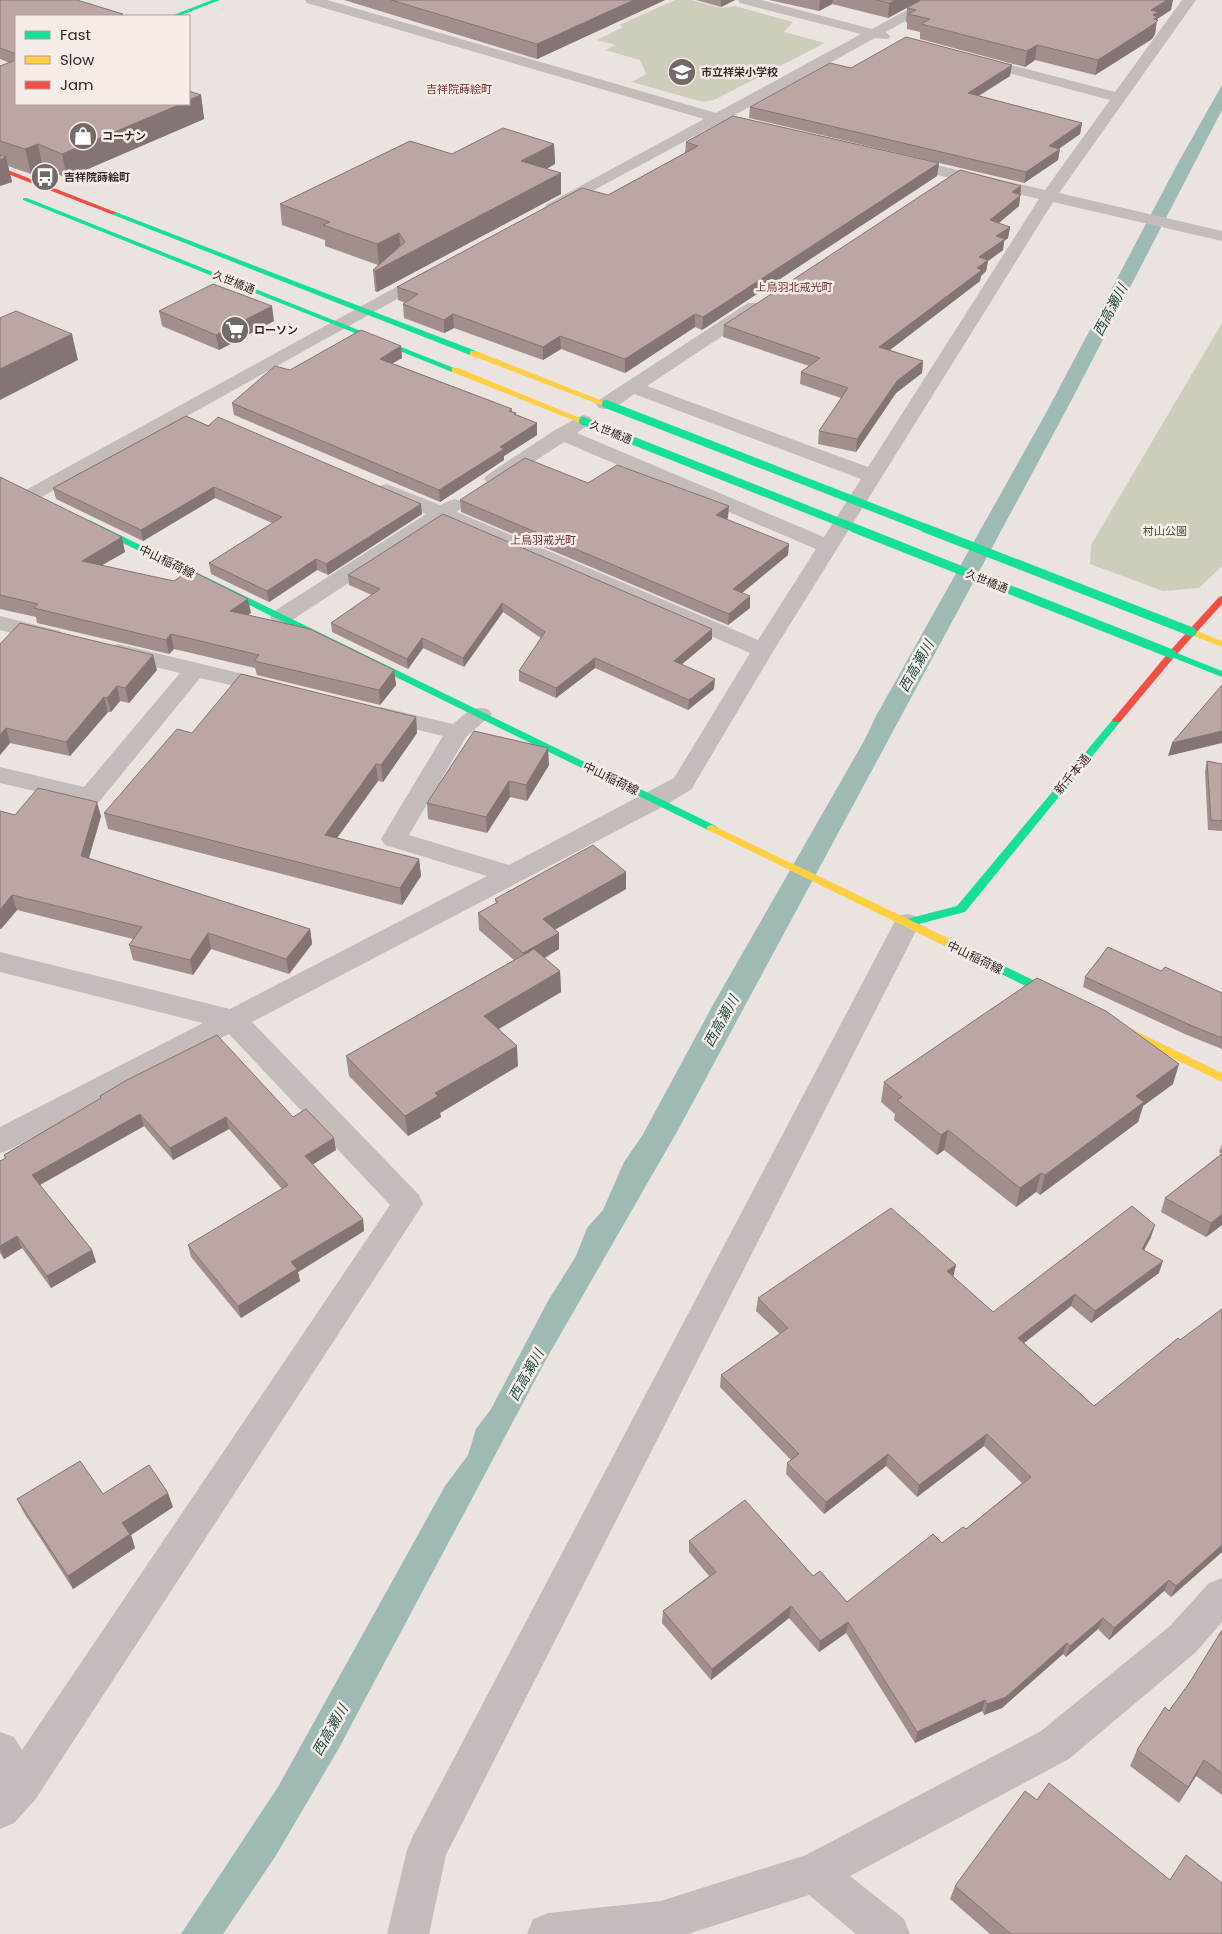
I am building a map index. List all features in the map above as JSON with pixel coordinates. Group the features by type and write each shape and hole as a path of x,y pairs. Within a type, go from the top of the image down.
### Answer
{"street":[{"path":"177,15 217,0"},
{"path":"312,0 747,125"},
{"path":"745,0 892,39"},
{"path":"536,216 935,0"},
{"path":"0,1141 656,800 683,783 763,650 1048,197 1189,0"},
{"path":"958,56 1119,98"},
{"path":"887,159 1218,235"},
{"name":"久世橋通","path":"0,169 1222,644"},
{"path":"936,186 953,174"},
{"name":"久世橋通","path":"18,196 1222,674"},
{"path":"27,493 190,406 440,268"},
{"path":"606,404 772,295"},
{"path":"632,388 872,476"},
{"path":"190,406 217,417"},
{"path":"281,617 583,421"},
{"path":"562,434 828,546"},
{"path":"370,482 763,650"},
{"path":"27,493 48,504"},
{"name":"中山稲荷線","path":"75,516 1073,1005"},
{"name":"新千本通","path":"895,918 961,909 1172,654 1222,599"},
{"path":"1,625 70,640"},
{"path":"99,647 292,693"},
{"path":"0,775 90,796 195,669"},
{"path":"360,709 457,732"},
{"path":"480,714 457,732 394,839 512,874"},
{"path":"408,1934 427,1850 895,918"},
{"path":"0,962 233,1020 408,1204 11,1797"},
{"path":"1099,1018 1222,1078"},
{"path":"548,1934 661,1922 814,1873 1054,1745 1183,1639 1222,1595"},
{"path":"0,1751 11,1797"},
{"path":"814,1873 889,1934"}],"green space":[{"path":"675,0 691,0 721,8 735,6 793,22 784,32 825,43 714,100 703,102 632,82 646,74 640,60 605,50 616,45 597,40 623,27 619,25"},
{"name":"村山公園","path":"1222,323 1222,566 1199,588 1163,591 1090,564 1091,545"}],"water":[{"name":"西高瀬川","path":"1222,85 1222,110 1070,403 678,1130 548,1356 339,1748 275,1857 223,1934 181,1934 278,1787 445,1486 468,1455 476,1429 491,1409 548,1301 576,1256 587,1228 603,1210 624,1162 642,1136 714,1003 864,741 876,716 1046,413 1178,163"}],"building":[{"path":"0,0 77,0 123,14 15,15 15,54 0,48"},
{"path":"391,0 634,0 537,44"},
{"path":"876,0 895,0 889,3"},
{"path":"921,0 1167,0 1151,10 1158,12 1153,15 1158,17 1154,19 1158,20 1154,24 1098,60 1037,45 1027,51 921,24 930,19 908,14 916,10 907,8"},
{"path":"906,37 1012,65 968,93 1082,123 1049,146 1060,149 1026,172 750,107 830,63 851,68"},
{"path":"15,60 15,105 179,105 62,154 38,144 25,149 0,141 0,66"},
{"path":"190,91 201,95 190,100"},
{"path":"733,116 939,163 703,317 695,314 625,359 560,336 543,347 453,314 444,320 403,304 418,294 397,287 582,188 608,195 698,146 686,142"},
{"path":"503,128 554,144 521,161 561,173 375,271 373,270 405,242 399,233 377,244 323,225 330,222 280,204 410,141 452,154"},
{"path":"960,170 1021,186 1012,192 1021,195 990,220 1010,227 996,236 1005,239 979,257 988,260 977,268 982,270 879,347 923,361 897,381 857,439 819,431 848,388 801,372 820,358 724,325"},
{"path":"213,284 272,306 216,335 159,311"},
{"path":"16,311 72,334 0,369 0,318"},
{"path":"361,330 401,346 380,359 512,409 509,411 537,423 500,447 504,449 439,490 232,403 275,366 290,370"},
{"path":"186,416 208,426 218,417 421,504 326,564 316,559 267,591 209,563 282,517 214,487 141,530 53,488"},
{"path":"525,458 588,483 617,465 729,506 716,515 789,544 733,589 750,596 729,614 460,500"},
{"path":"0,477 122,537 82,561 174,581 190,570 248,599 230,611 310,629 394,670 379,690 254,661 259,655 171,634 166,640 34,608 38,604 0,595"},
{"path":"443,514 712,629 674,661 715,679 689,700 595,658 556,688 519,671 545,632 502,603 463,658 422,638 407,659 331,623 380,589 348,575"},
{"path":"20,623 153,655 125,688 117,686 107,698 104,697 66,742 6,728 0,735 0,644"},
{"path":"241,674 416,717 381,765 376,764 325,835 419,859 400,888 104,813 177,729 192,733"},
{"path":"1222,685 1222,731 1172,743"},
{"path":"474,731 548,748 526,785 509,781 486,817 427,803"},
{"path":"1207,761 1222,764 1222,821 1211,820"},
{"path":"38,788 97,802 81,856 310,929 286,959 208,933 190,960 129,945 142,927 12,895 0,910 0,811 15,815"},
{"path":"593,845 626,872 543,919 559,933 523,953 478,913 498,902 495,899"},
{"path":"1108,947 1161,971 1165,967 1222,993 1222,1038 1085,977"},
{"path":"534,949 560,971 484,1016 517,1046 435,1093 438,1096 405,1116 346,1056"},
{"path":"1037,978 1106,1011 1179,1064 1136,1096 1144,1102 1045,1175 1041,1173 1020,1188 948,1130 941,1135 897,1100 902,1097 884,1082"},
{"path":"217,1035 293,1117 306,1109 334,1138 305,1156 363,1219 291,1262 297,1269 238,1306 188,1245 288,1185 226,1117 170,1148 140,1114 32,1175 92,1250 47,1276 17,1236 0,1246 0,1161 6,1158 4,1155 101,1098 100,1096 127,1080"},
{"path":"1222,1154 1222,1214 1211,1223 1165,1198"},
{"path":"1132,1206 1155,1225 1142,1249 1163,1261 1095,1311 1075,1294 1018,1338 1094,1406 1178,1338 1180,1340 1222,1309 1222,1545 1176,1586 1169,1580 1114,1628 1103,1618 1070,1646 1067,1643 1006,1697 987,1704 985,1700 917,1732 848,1622 820,1641 791,1606 712,1669 663,1611 716,1572 689,1541 745,1500 813,1576 820,1571 847,1602 933,1534 942,1543 963,1527 966,1529 1031,1477 987,1434 919,1485 888,1454 826,1502 787,1463 799,1454 721,1375 788,1328 758,1298 891,1208 956,1265 947,1271 993,1312"},
{"path":"80,1461 103,1494 149,1465 168,1493 122,1523 130,1534 68,1576 17,1499"},
{"path":"1222,1630 1222,1773 1204,1760 1188,1787 1137,1750 1165,1707 1169,1711 1190,1682"},
{"path":"1049,1783 1170,1880 1186,1855 1222,1883 1222,1934 1011,1934 955,1886 1025,1791 1037,1800"}],"traffic: fast":[{"path":"177,15 217,0"},
{"path":"25,199 455,370"},
{"path":"113,213 473,353"},
{"path":"606,404 1192,632"},
{"path":"583,421 1172,654"},
{"path":"89,523 712,828"},
{"path":"1172,654 1222,674"},
{"path":"907,923 961,909 1117,720"},
{"path":"975,956 1064,1000"}],"traffic: slow":[{"path":"473,353 606,404"},
{"path":"455,370 583,421"},
{"path":"1192,632 1222,644"},
{"path":"712,828 975,956"},
{"path":"1113,1024 1222,1078"}],"traffic: jam":[{"path":"0,169 113,213"},
{"path":"1117,720 1172,654 1222,599"}],"place":[{"name":"市立祥栄小学校","path":"682,72"},
{"name":"コーナン","path":"83,136"},
{"name":"吉祥院蒔絵町","path":"45,177"},
{"name":"ローソン","path":"235,330"}],"district":[{"name":"吉祥院蒔絵町","path":"459,89"},
{"name":"上鳥羽北戒光町","path":"794,287"},
{"name":"上鳥羽戒光町","path":"543,540"}]}
